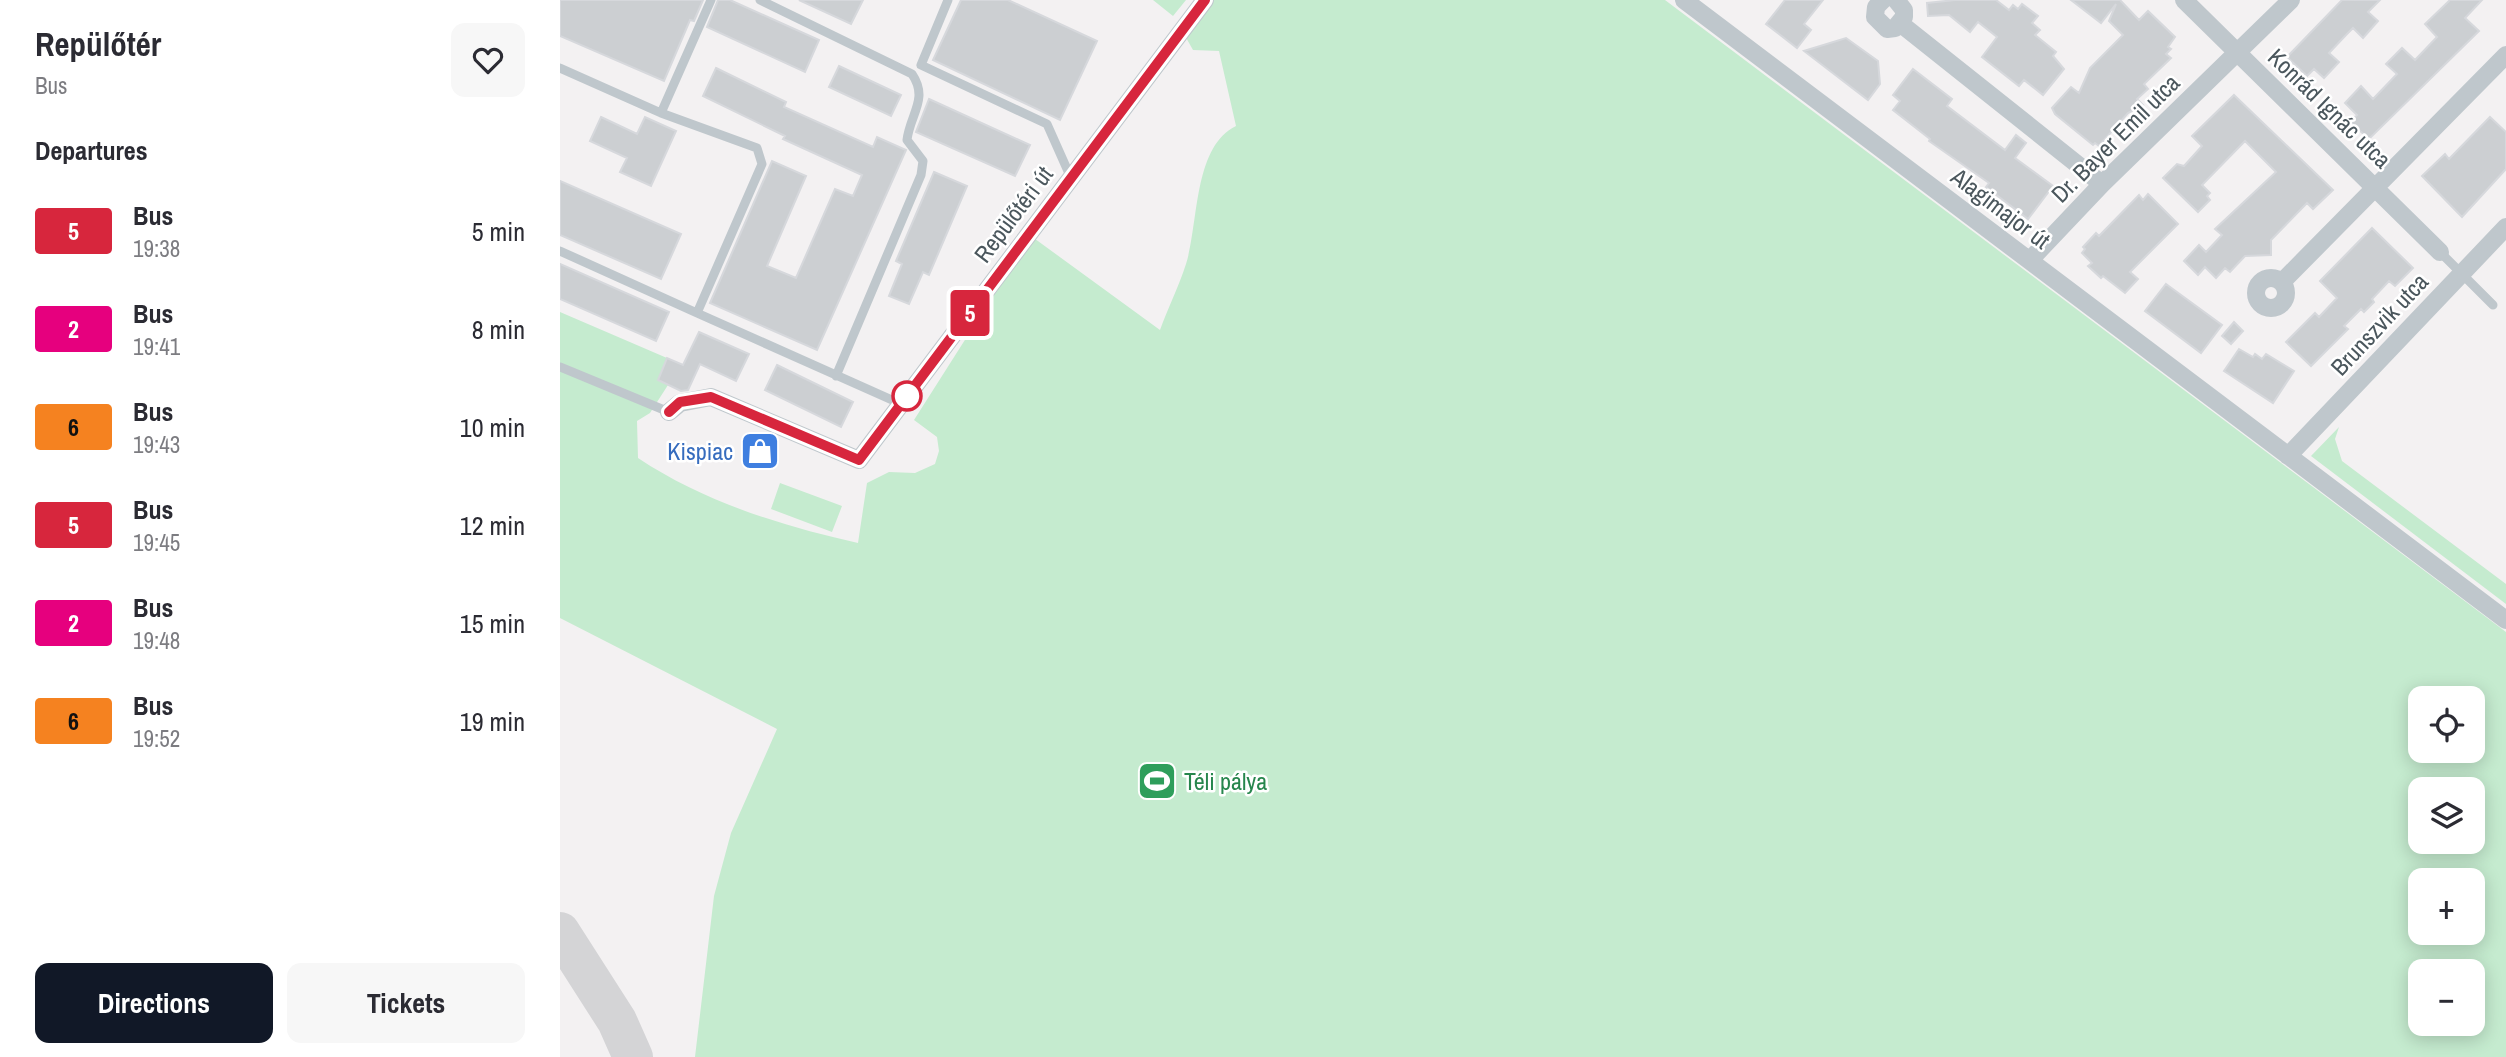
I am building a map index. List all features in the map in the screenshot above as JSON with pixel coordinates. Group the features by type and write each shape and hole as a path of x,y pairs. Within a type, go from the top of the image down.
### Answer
{"street":[{"name":"Repülőtéri út","path":"669,412 680,402 711,397 859,460 1205,0"},
{"name":"Alagimajor út","path":"1684,0 2506,620"},
{"path":"1883,0 1876,7 1876,22 1887,29 1901,24"},
{"path":"1896,0 1904,10 1901,24"},
{"name":"Konrád Ignác utca","path":"2184,0 2440,253"},
{"name":"Dr. Bayer Emil utca","path":"2030,260 2102,184 2291,0"},
{"path":"1901,24 2102,184"},
{"path":"2282,282 2506,55"},
{"name":"Brunszvik utca","path":"2288,456 2506,227"}],"lane":[{"path":"661,114 711,0"},
{"path":"760,0 912,74 920,88 921,99 907,140 923,161 921,175 836,376"},
{"path":"948,0 921,65 1046,124 1071,178"},
{"path":"560,68 661,114 757,148 762,164 697,313"},
{"path":"560,251 901,404"},
{"path":"2440,253 2493,305"},
{"path":"560,367 669,412"}],"green space":[{"path":"1153,0 1186,0 1173,16"},
{"path":"1213,0 1665,0 2506,632 2506,1057 695,1057 714,896 731,833 777,729 560,618 560,312 667,358 658,380 668,385 650,413 637,421 638,458 663,474 744,511 858,543 867,483 889,472 915,473 935,464 939,451 937,437 914,420 1031,236 1160,330 1186,264 1205,168 1222,136 1236,126 1219,51 1193,50 1184,34"},
{"path":"2339,427 2335,439 2342,461 2506,584 2506,604 2311,456"},
{"path":"780,483 842,506 832,532 771,509"}],"building":[{"path":"560,0 703,0 694,21 690,20 664,81 560,36"},
{"path":"718,0 730,0 819,40 805,72 707,27"},
{"path":"799,0 863,0 851,24"},
{"path":"961,0 1008,0 1097,41 1060,120 933,60"},
{"path":"1785,0 1823,0 1804,24 1811,30 1797,48 1766,24"},
{"path":"1996,0 2009,10 2013,5 2018,9 2022,4 2038,16 2032,23 2040,30 2035,35 2056,52 2053,56 2064,69 2043,95 2024,80 2019,86 1982,57 1997,37 1978,22 1970,32 1949,15 1928,16 1927,3"},
{"path":"2071,0 2120,0 2139,20 2148,11 2175,37 2166,54 2171,58 2144,84 2148,89 2137,99 2143,105 2128,113 2099,146 2095,143 2093,145 2055,114 2052,108 2071,87 2079,93 2090,68 2123,35 2109,21 2116,4 2101,23"},
{"path":"2342,0 2380,0 2368,12 2378,21 2363,38 2353,28 2346,35 2329,53 2339,62 2324,78 2314,69 2307,76 2287,57"},
{"path":"2450,0 2482,0 2465,18 2479,31 2369,139 2350,122 2357,115 2345,103 2361,86 2373,99 2397,74 2386,64 2402,48 2415,60 2437,37 2425,24"},
{"path":"1846,38 1878,61 1880,84 1868,100 1804,51"},
{"path":"839,66 901,95 891,116 829,87"},
{"path":"716,68 786,102 784,107 873,147 877,137 906,150 817,350 710,303 772,161 806,176 767,266 796,278 835,189 853,196 862,175 783,139 785,136 703,96"},
{"path":"1913,69 1952,99 1947,106 2005,150 2016,135 2026,143 2015,158 2053,186 2028,219 1986,187 1989,183 1929,141 1930,139 1893,110 1900,101 1893,95"},
{"path":"2234,95 2333,190 2313,209 2307,203 2271,240 2271,255 2245,256 2230,272 2225,268 2216,278 2205,267 2198,275 2184,261 2199,245 2206,252 2222,235 2215,229 2276,172 2245,141 2202,185 2210,193 2207,196 2210,200 2198,212 2163,178 2177,164 2184,166 2202,146 2192,136"},
{"path":"929,99 1030,145 1015,176 916,132"},
{"path":"601,117 637,134 645,117 676,131 651,186 620,172 627,158 590,141"},
{"path":"2490,117 2506,132 2506,169 2462,217 2422,176 2445,154 2449,159"},
{"path":"934,172 967,186 929,275 923,272 909,304 889,296 902,264 896,261"},
{"path":"560,181 681,234 661,279 560,235"},
{"path":"2148,194 2178,224 2130,272 2138,279 2125,293 2088,266 2092,263 2082,253 2085,249 2083,247 2096,233 2099,236 2139,195 2143,200"},
{"path":"2372,228 2413,268 2395,286 2389,281 2372,299 2374,302 2364,312 2361,309 2344,326 2348,329 2311,366 2286,342 2315,313 2319,317 2337,298 2320,281"},
{"path":"560,264 669,312 656,341 560,299"},
{"path":"2166,284 2222,325 2201,353 2145,311"},
{"path":"2234,322 2243,331 2231,344 2222,336"},
{"path":"699,332 749,354 736,381 700,364 688,390 681,391 658,380 667,358 683,365"},
{"path":"2239,349 2262,359 2266,354 2294,371 2273,403 2224,371"},
{"path":"777,365 853,402 841,427 765,390"}],"taxiway":[{"path":"560,932 617,1021 633,1057"}],"bus line":[{"name":"5","path":"669,412 680,402 711,397 839,454 859,460 1205,0"}],"place":[{"name":"Kispiac","path":"760,451"},
{"name":"Téli pálya","path":"1157,781"}]}
